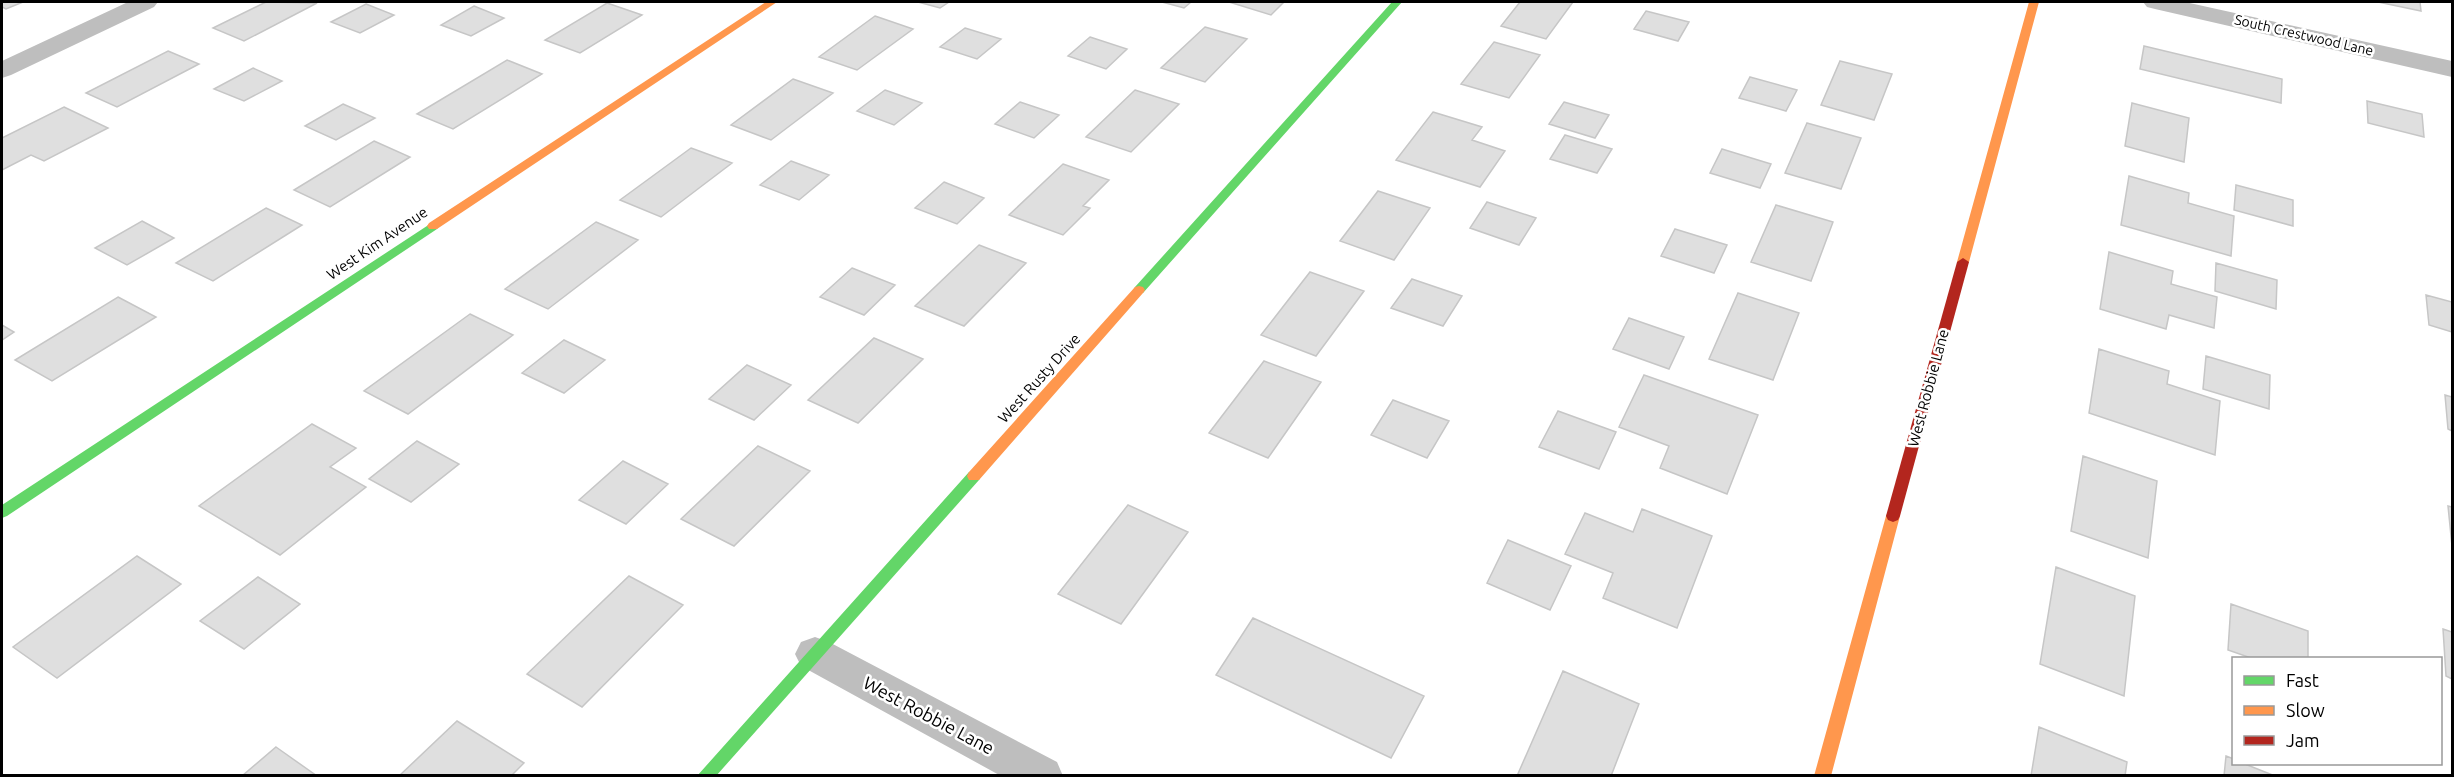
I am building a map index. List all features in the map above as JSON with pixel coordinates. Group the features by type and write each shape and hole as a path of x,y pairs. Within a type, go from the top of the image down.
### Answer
{"street":[{"path":"2,70 146,2"},
{"name":"West Kim Avenue","path":"2,512 772,2"},
{"name":"West Rusty Drive","path":"705,776 1397,2"},
{"name":"West Robbie Lane","path":"1822,776 2034,2"},
{"name":"South Crestwood Lane","path":"2155,2 2452,69"},
{"name":"West Robbie Lane","path":"815,654 1042,776"}],"building":[{"path":"2,2 23,2 6,9 2,7"},
{"path":"266,2 317,3 244,41 213,28"},
{"path":"918,2 949,2 940,8"},
{"path":"1162,2 1191,2 1184,8"},
{"path":"1229,2 1284,2 1271,15"},
{"path":"1520,2 1573,2 1546,39 1501,26"},
{"path":"2378,2 2420,2 2421,11"},
{"path":"607,3 642,15 580,53 545,40"},
{"path":"366,4 394,15 360,33 331,22"},
{"path":"474,6 504,18 471,36 441,25"},
{"path":"1646,11 1689,22 1678,41 1634,29"},
{"path":"875,16 913,29 857,70 819,57"},
{"path":"1205,27 1247,39 1205,82 1161,68"},
{"path":"965,28 1001,39 977,59 940,47"},
{"path":"1090,37 1127,49 1106,69 1068,56"},
{"path":"1494,42 1540,55 1509,98 1461,84"},
{"path":"2144,46 2282,79 2281,103 2140,69"},
{"path":"168,51 199,64 117,107 86,93"},
{"path":"507,60 542,74 453,129 417,114"},
{"path":"1840,61 1892,74 1874,120 1821,105"},
{"path":"253,68 282,81 244,101 214,89"},
{"path":"1750,77 1797,90 1786,111 1739,98"},
{"path":"793,79 833,93 771,140 731,125"},
{"path":"885,90 922,103 894,125 857,111"},
{"path":"1135,90 1179,104 1131,152 1086,137"},
{"path":"2367,101 2422,114 2424,137 2368,123"},
{"path":"1020,102 1059,115 1034,138 995,124"},
{"path":"1564,102 1609,115 1595,138 1549,124"},
{"path":"2132,103 2189,118 2184,162 2125,146"},
{"path":"343,104 375,118 336,140 305,126"},
{"path":"64,107 108,128 44,161 31,155 2,170 2,138"},
{"path":"1433,112 1482,127 1472,140 1505,151 1480,187 1396,160"},
{"path":"1807,123 1861,138 1841,189 1785,173"},
{"path":"1565,135 1612,149 1597,173 1550,159"},
{"path":"374,141 410,157 330,207 294,190"},
{"path":"691,148 732,163 661,217 620,200"},
{"path":"1722,149 1771,164 1760,188 1710,173"},
{"path":"791,161 829,175 799,200 760,185"},
{"path":"1063,164 1109,180 1083,206 1090,208 1063,235 1009,215"},
{"path":"2129,176 2189,193 2188,203 2234,216 2231,256 2121,225"},
{"path":"944,182 984,198 957,224 915,208"},
{"path":"2236,185 2293,200 2293,226 2234,210"},
{"path":"1378,191 1430,208 1394,260 1340,241"},
{"path":"1487,202 1536,218 1519,245 1470,228"},
{"path":"1776,205 1833,222 1811,281 1751,262"},
{"path":"266,208 302,225 213,281 176,263"},
{"path":"142,221 174,238 127,265 95,248"},
{"path":"596,222 638,240 548,309 505,289"},
{"path":"1675,229 1727,245 1714,273 1661,256"},
{"path":"979,245 1026,263 964,326 915,306"},
{"path":"2109,252 2173,271 2171,284 2217,297 2214,328 2169,315 2166,329 2100,309"},
{"path":"2216,263 2277,280 2276,309 2215,291"},
{"path":"852,268 895,285 864,315 820,297"},
{"path":"1310,272 1364,291 1316,356 1261,335"},
{"path":"1412,279 1462,296 1443,326 1391,308"},
{"path":"1738,293 1799,313 1773,380 1709,359"},
{"path":"2426,295 2452,302 2452,332 2429,325"},
{"path":"118,297 156,317 52,381 15,360"},
{"path":"470,314 513,335 408,414 364,391"},
{"path":"1629,318 1684,337 1669,369 1613,349"},
{"path":"2,325 14,332 2,340"},
{"path":"874,338 923,359 858,423 808,400"},
{"path":"564,340 605,360 564,393 522,373"},
{"path":"2099,349 2169,371 2167,384 2220,401 2215,455 2089,413"},
{"path":"2206,356 2270,375 2269,409 2203,389"},
{"path":"1264,361 1321,382 1268,458 1209,433"},
{"path":"747,365 791,385 754,420 709,399"},
{"path":"1644,375 1758,415 1727,494 1660,468 1669,446 1619,427"},
{"path":"2445,395 2452,397 2452,431 2448,429"},
{"path":"1393,400 1449,421 1427,458 1371,435"},
{"path":"1558,411 1616,432 1599,469 1539,447"},
{"path":"312,424 356,448 330,467 366,487 280,555 199,506"},
{"path":"417,441 459,464 411,502 369,479"},
{"path":"758,446 810,471 734,546 681,519"},
{"path":"2083,456 2157,481 2148,558 2071,531"},
{"path":"623,461 668,484 626,524 579,500"},
{"path":"1128,505 1188,532 1121,624 1058,594"},
{"path":"2448,506 2452,507 2452,546"},
{"path":"1642,509 1712,536 1677,628 1603,598 1613,573 1565,554 1585,513 1633,532"},
{"path":"1508,540 1571,566 1550,610 1487,583"},
{"path":"137,556 181,584 57,678 13,647"},
{"path":"2056,567 2135,596 2124,696 2040,664"},
{"path":"629,576 683,605 582,707 527,674"},
{"path":"258,577 300,604 244,649 200,621"},
{"path":"2231,604 2308,631 2308,657 2248,657 2228,650"},
{"path":"1253,618 1424,696 1391,758 1216,675"},
{"path":"2443,629 2452,632 2452,679 2446,676"},
{"path":"1563,671 1639,704 1611,776 1517,776"},
{"path":"457,721 524,763 511,776 399,776"},
{"path":"2039,727 2127,762 2125,776 2031,776"},
{"path":"276,747 317,776 242,776"},
{"path":"2226,756 2232,758 2232,765 2248,765 2275,776 2224,776"}],"traffic: fast":[{"path":"1139,290 1397,2"},
{"path":"2,512 433,226"},
{"path":"705,776 974,476"}],"traffic: slow":[{"path":"433,226 772,2"},
{"path":"1963,262 2034,2"},
{"path":"974,476 1139,290"},
{"path":"1822,776 1893,516"}],"traffic: jam":[{"path":"1893,516 1963,262"}]}
